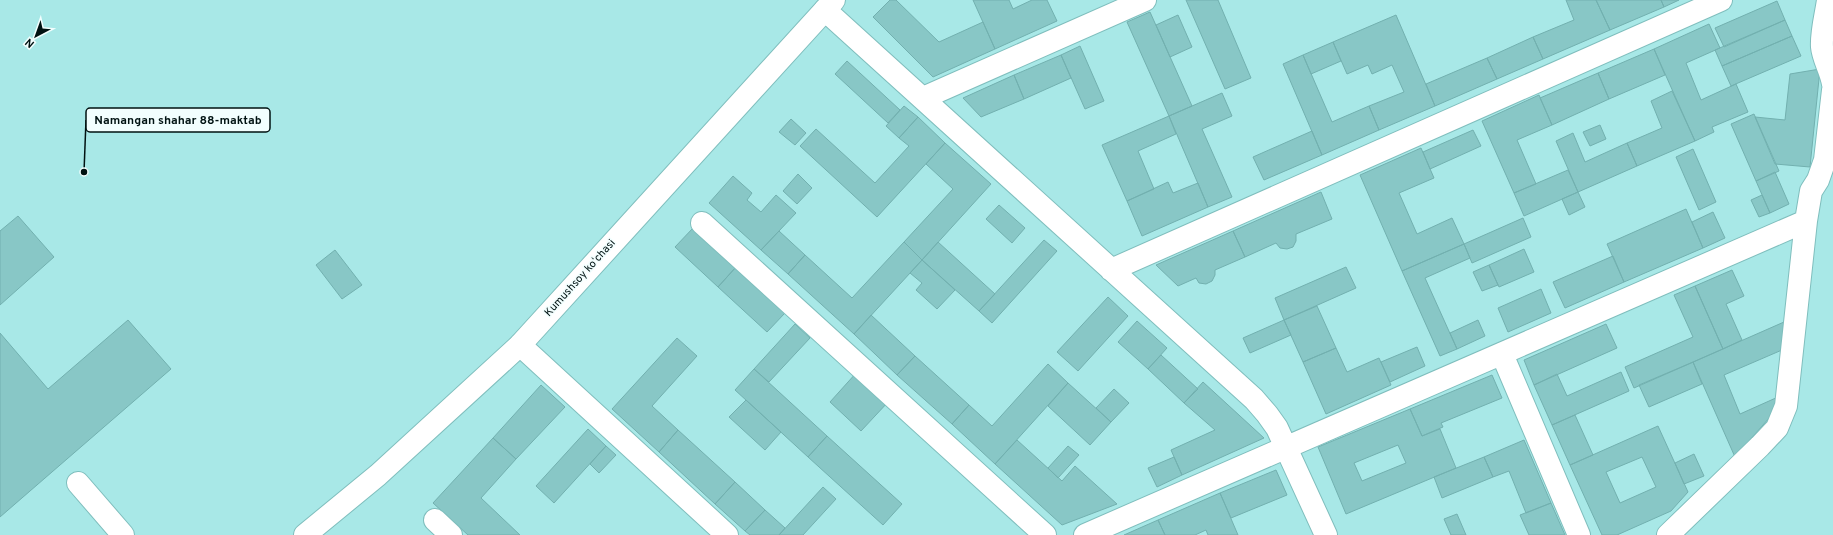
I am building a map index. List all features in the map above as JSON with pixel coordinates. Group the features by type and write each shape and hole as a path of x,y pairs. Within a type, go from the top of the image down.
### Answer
{"street":[{"path":"923,98 1145,0"},
{"path":"1111,270 1721,0"},
{"path":"1828,0 1822,47 1825,60 1831,72 1833,84"},
{"path":"829,5 923,98 1254,399 1277,428 1326,535"},
{"name":"Kumushsoy koʻchasi","path":"305,535 378,475 520,345 829,5"},
{"path":"1668,535 1777,428 1786,406 1806,221 1811,191 1818,180 1825,160 1833,90"},
{"path":"1085,535 1806,221"},
{"path":"702,223 1045,535"},
{"path":"520,345 727,535"},
{"path":"1502,354 1579,535"},
{"path":"78,483 123,535"},
{"path":"435,520 452,535"}],"building":[{"path":"890,0 896,0 939,42 983,22 995,49 933,77 873,17"},
{"path":"973,0 1009,0 1013,9 1032,0 1047,0 1057,21 995,49"},
{"path":"1186,0 1218,0 1251,78 1225,89"},
{"path":"1566,0 1596,0 1610,30 1543,59 1533,37 1574,20"},
{"path":"1596,0 1661,0 1664,7 1610,30"},
{"path":"1661,0 1679,0 1664,7"},
{"path":"1777,1 1785,20 1724,47 1715,28"},
{"path":"1150,12 1192,106 1169,116 1127,22"},
{"path":"1178,15 1192,47 1170,57 1156,25"},
{"path":"1396,15 1435,106 1379,130 1369,106 1404,92 1392,65 1372,74 1368,65 1347,74 1333,42"},
{"path":"1785,20 1792,36 1722,66 1715,50"},
{"path":"1709,24 1720,48 1686,63 1701,100 1736,84 1748,112 1712,127 1714,132 1695,141 1654,49"},
{"path":"1792,36 1801,56 1731,86 1722,66"},
{"path":"1533,37 1543,59 1497,79 1487,58"},
{"path":"1333,42 1341,61 1311,74 1303,55"},
{"path":"1080,46 1104,101 1085,109 1061,55"},
{"path":"1654,49 1665,75 1609,99 1598,73"},
{"path":"1061,55 1071,78 1024,99 1014,75"},
{"path":"1303,55 1332,122 1369,106 1379,130 1322,155 1283,64"},
{"path":"1487,58 1497,79 1435,106 1426,84"},
{"path":"847,61 900,110 888,123 835,74"},
{"path":"1820,69 1810,167 1775,164 1755,117 1785,120 1790,74"},
{"path":"1598,73 1609,99 1552,125 1540,98"},
{"path":"1014,75 1024,99 981,117 963,98"},
{"path":"1672,91 1695,141 1637,166 1627,143 1662,128 1651,101"},
{"path":"1222,93 1232,116 1202,129 1232,197 1208,207 1169,116"},
{"path":"1539,95 1552,125 1517,140 1536,184 1514,193 1482,121"},
{"path":"904,106 918,117 899,138 886,126"},
{"path":"1754,114 1779,171 1756,181 1731,124"},
{"path":"1169,116 1176,134 1138,151 1154,189 1127,201 1102,145"},
{"path":"918,117 945,143 877,217 800,146 816,129 875,183 909,146 899,138"},
{"path":"791,119 806,133 795,145 779,132"},
{"path":"1600,125 1606,139 1590,146 1583,132"},
{"path":"1473,130 1481,146 1430,169 1423,152"},
{"path":"1312,131 1322,155 1264,180 1253,157"},
{"path":"1573,133 1585,162 1627,143 1637,166 1578,192 1556,141"},
{"path":"945,143 991,184 922,260 904,242 953,189 926,164"},
{"path":"1421,148 1434,178 1399,193 1417,234 1452,218 1464,244 1402,271 1360,175"},
{"path":"1693,149 1716,202 1699,210 1676,157"},
{"path":"1568,170 1578,192 1524,216 1514,193"},
{"path":"1775,172 1789,204 1770,213 1756,181"},
{"path":"798,174 812,188 797,204 783,191"},
{"path":"733,176 752,193 747,200 761,212 776,195 796,213 761,250 709,203"},
{"path":"1168,182 1173,193 1198,183 1208,207 1142,236 1127,201"},
{"path":"1321,192 1332,219 1296,234 1296,241 1293,247 1287,249 1280,248 1276,243 1245,257 1233,231"},
{"path":"1578,192 1585,207 1569,215 1562,199"},
{"path":"1762,195 1770,213 1759,217 1751,200"},
{"path":"999,205 1025,228 1012,243 986,219"},
{"path":"1686,209 1703,248 1624,282 1607,244"},
{"path":"1713,212 1725,238 1703,248 1692,222"},
{"path":"18,216 54,257 0,305 0,231"},
{"path":"1523,218 1531,237 1472,263 1464,244"},
{"path":"693,228 736,267 718,287 675,247"},
{"path":"779,231 805,255 788,274 761,250"},
{"path":"1233,231 1245,257 1215,270 1215,275 1212,281 1206,284 1199,283 1196,278 1178,286 1156,265"},
{"path":"1044,240 1057,251 992,323 979,311"},
{"path":"904,242 922,260 854,334 788,274 805,255 852,298"},
{"path":"938,242 995,294 979,311 922,260"},
{"path":"1464,244 1470,258 1425,278 1457,349 1440,356 1402,271"},
{"path":"1524,249 1534,272 1499,287 1489,265"},
{"path":"335,250 362,285 342,299 316,265"},
{"path":"1613,256 1624,282 1565,308 1553,282"},
{"path":"922,260 955,290 937,309 916,290 922,283 910,273"},
{"path":"1489,265 1498,285 1482,291 1473,272"},
{"path":"736,267 785,313 767,332 718,287"},
{"path":"1346,267 1356,288 1284,320 1275,298"},
{"path":"1732,270 1744,296 1726,304 1742,340 1723,349 1695,286"},
{"path":"1695,286 1723,349 1634,388 1625,367 1693,337 1674,295"},
{"path":"1541,289 1551,313 1508,332 1498,308"},
{"path":"1108,297 1128,316 1078,371 1057,352"},
{"path":"1317,306 1336,348 1303,362 1284,320"},
{"path":"871,315 915,356 897,375 854,334"},
{"path":"128,320 171,369 0,517 0,333 48,389"},
{"path":"1284,320 1291,335 1250,353 1243,338"},
{"path":"1478,320 1485,336 1457,349 1450,333"},
{"path":"1137,321 1167,348 1148,369 1118,342"},
{"path":"1784,322 1782,350 1724,375 1740,414 1778,397 1777,409 1735,457 1693,362"},
{"path":"795,324 810,338 769,382 754,369"},
{"path":"1606,324 1617,348 1534,385 1524,360"},
{"path":"677,338 697,356 652,406 678,430 659,452 612,409"},
{"path":"1417,347 1425,366 1390,382 1381,362"},
{"path":"1336,348 1347,372 1379,358 1391,385 1326,414 1303,362"},
{"path":"1161,355 1198,389 1184,403 1148,369"},
{"path":"915,356 969,405 952,424 897,375"},
{"path":"1693,362 1702,384 1649,407 1639,385"},
{"path":"1048,364 1068,383 995,464 952,424 969,405 992,426"},
{"path":"754,369 827,436 808,457 735,390"},
{"path":"857,372 889,401 861,431 830,402"},
{"path":"1621,372 1629,391 1552,425 1534,385 1557,374 1567,396"},
{"path":"1492,375 1502,398 1441,423 1443,427 1422,436 1410,409"},
{"path":"1203,382 1264,438 1182,475 1171,450 1215,430 1184,403"},
{"path":"1068,383 1111,422 1090,445 1048,406"},
{"path":"541,385 565,407 516,459 493,438"},
{"path":"1114,389 1129,403 1111,422 1096,408"},
{"path":"746,400 781,432 765,450 729,417"},
{"path":"1410,409 1422,436 1440,429 1456,468 1346,514 1318,447","holes":["1398,445 1406,463 1362,481 1354,463"]},
{"path":"1575,415 1593,455 1570,465 1552,425"},
{"path":"1658,426 1688,492 1671,511 1617,535 1602,535 1570,465","holes":["1642,457 1656,487 1620,503 1606,472"]},
{"path":"588,429 606,446 554,503 536,486"},
{"path":"678,430 735,482 715,504 659,452"},
{"path":"827,436 902,504 883,525 808,457"},
{"path":"493,438 516,459 481,498 520,535 468,535 433,503"},
{"path":"1017,440 1062,481 1075,466 1117,504 1062,525 995,464"},
{"path":"1524,440 1551,503 1526,513 1509,471 1493,477 1484,457"},
{"path":"606,446 616,455 599,473 590,464"},
{"path":"1068,446 1079,455 1058,478 1048,468"},
{"path":"1694,454 1704,476 1684,484 1675,463"},
{"path":"1174,457 1182,475 1157,487 1148,468"},
{"path":"1484,457 1493,477 1442,498 1434,477"},
{"path":"1276,470 1287,495 1231,518 1220,493"},
{"path":"735,482 765,510 745,531 715,504"},
{"path":"823,487 836,499 803,535 779,535"},
{"path":"1220,493 1238,535 1208,535 1206,530 1195,535 1165,535 1158,520"},
{"path":"1551,503 1565,535 1529,535 1520,515"},
{"path":"765,510 785,528 779,535 750,535 745,531"},
{"path":"1457,514 1466,535 1451,535 1444,519"},
{"path":"1158,520 1165,535 1124,535"}],"place":[{"name":"Namangan shahar 88-maktab","path":"84,172"}]}
